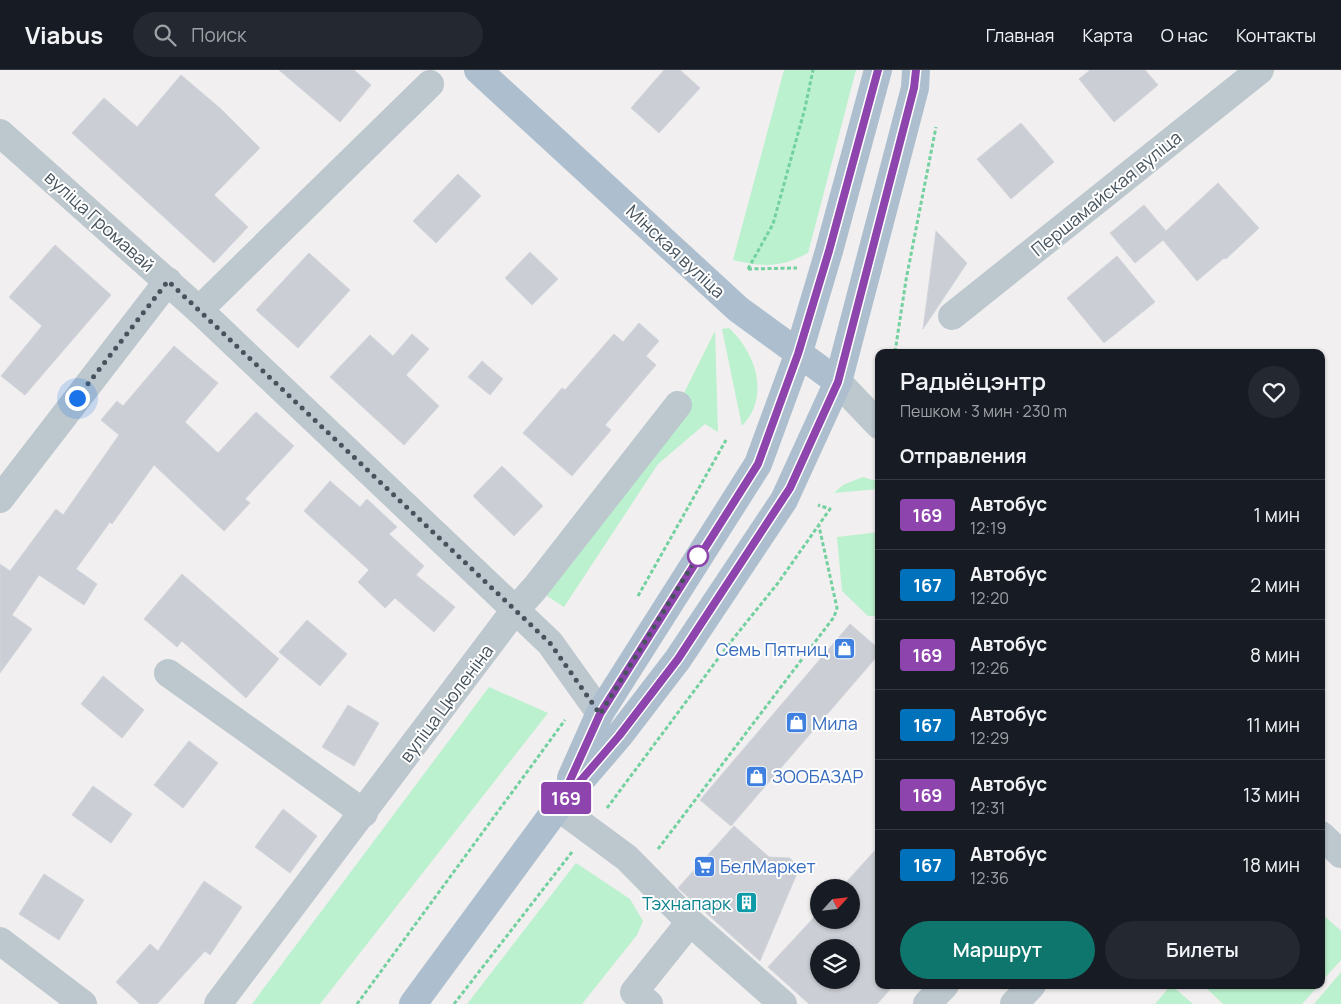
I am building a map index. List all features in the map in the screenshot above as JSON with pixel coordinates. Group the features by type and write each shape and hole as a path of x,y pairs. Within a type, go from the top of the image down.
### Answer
{"main road":[{"name":"Мінская вуліца","path":"478,70 724,296 798,354 838,382"},
{"path":"558,807 592,702 758,464 798,354 829,251 878,70"},
{"path":"413,1004 558,807 619,736 678,659 790,488 838,382 914,88 916,70"}],"street":[{"name":"Першамайская вуліца","path":"952,316 1260,70"},
{"path":"200,310 430,84"},
{"name":"вуліца Громавай","path":"0,133 200,310 550,643 592,702"},
{"path":"0,499 168,281"},
{"name":"Мінская вуліца","path":"838,382 875,421"},
{"name":"вуліца Цюленіна","path":"218,1004 364,813 515,610 535,588 678,405"},
{"path":"168,673 364,813"},
{"path":"558,807 599,819 627,858 690,922 783,1004"},
{"path":"1325,840 1341,854"},
{"path":"649,1004 634,992 690,922"},
{"path":"0,941 83,1004"},
{"path":"927,1004 941,989"},
{"path":"1014,1004 1028,989"}],"path":[{"path":"805,267 748,269 773,224 805,108 813,70"},
{"path":"895,349 906,280 938,117"},
{"path":"638,598 726,440"},
{"path":"454,1004 599,819 830,509 818,505"},
{"path":"654,846 659,850 834,617 837,608 818,525"},
{"path":"357,1004 592,702"},
{"path":"599,819 614,814"}],"green space":[{"path":"784,70 856,70 808,253 780,264 771,265 733,260"},
{"path":"729,328 746,349 756,375 756,401 751,414 742,426 722,329"},
{"path":"715,331 718,432 705,424 658,464 564,607 535,588 678,405"},
{"path":"863,477 875,481 875,489 834,493 843,485"},
{"path":"875,532 875,616 868,616 842,591 837,537"},
{"path":"489,687 548,713 320,1004 252,1004"},
{"path":"576,863 630,899 643,921 637,935 582,1004 467,1004"},
{"path":"1325,917 1341,931 1341,960 1325,978"},
{"path":"1341,972 1341,1004 1314,1004"},
{"path":"1168,989 1176,989 1193,1004 1155,1004"},
{"path":"1207,989 1315,989 1302,1004 1223,1004"}],"building":[{"path":"279,70 354,70 371,85 340,122"},
{"path":"664,70 680,70 700,88 659,133 631,108"},
{"path":"1090,70 1145,70 1158,85 1114,122 1079,79"},
{"path":"181,75 221,109 260,148 214,195 248,227 214,263 72,133 104,98 137,127"},
{"path":"1021,123 1054,162 1011,199 977,159"},
{"path":"458,174 481,196 436,243 413,221"},
{"path":"1218,183 1259,228 1226,259 1224,258 1197,281 1163,240 1135,263 1110,233 1144,205 1166,231"},
{"path":"936,231 967,263 923,329"},
{"path":"55,245 111,295 25,395 1,376 42,326 9,297"},
{"path":"530,252 558,279 532,305 505,278"},
{"path":"309,253 350,290 298,348 256,310"},
{"path":"1117,256 1155,302 1104,343 1067,298"},
{"path":"639,323 659,341 646,356 656,365 605,425 611,430 572,476 523,433 562,388 565,390 614,334 623,342"},
{"path":"412,334 429,349 406,375 439,406 404,445 330,377 370,335 393,356"},
{"path":"174,346 218,383 185,422 218,453 256,412 294,446 245,499 250,503 224,531 154,465 112,524 110,522 76,569 97,584 84,605 39,575 12,615 32,629 0,673 0,564 10,571 56,509 63,515 119,435 101,420 117,401 123,406"},
{"path":"482,361 503,379 490,395 468,377"},
{"path":"502,466 543,506 514,536 473,496"},
{"path":"330,481 360,507 367,499 397,527 389,534 424,566 416,575 455,607 434,632 395,598 385,608 358,582 369,570 304,511"},
{"path":"182,574 279,659 246,698 182,641 177,647 144,619"},
{"path":"307,620 347,654 320,686 279,652"},
{"path":"850,624 875,646 875,659 731,826 700,800"},
{"path":"103,676 144,710 122,738 81,704"},
{"path":"348,705 379,723 354,766 322,747"},
{"path":"189,741 218,763 183,808 154,785"},
{"path":"93,786 132,814 111,843 72,815"},
{"path":"283,809 317,836 290,873 255,847"},
{"path":"734,826 769,857 790,858 798,871 760,961 678,888"},
{"path":"875,850 875,989 890,989 877,1004 809,1004 768,967 810,922 810,929 860,929 860,879 849,879"},
{"path":"44,874 84,900 59,940 19,914"},
{"path":"204,881 242,907 210,955 205,951 157,1004 140,1004 116,982 150,944 158,951"}],"bus line":[{"name":"169","path":"878,70 829,251 798,354 758,464 698,556 600,714 558,807 619,736 678,659 784,500 790,488 838,382 914,88 916,70"}],"place":[{"name":"Семь Пятниц","path":"844,649"},
{"name":"Мила","path":"796,723"},
{"name":"ЗООБАЗАР","path":"756,776"},
{"name":"БелМаркет","path":"704,866"},
{"name":"Тэхнапарк","path":"747,903"}],"route":[{"path":"77,398 168,281 550,643 600,714 698,556"}]}
